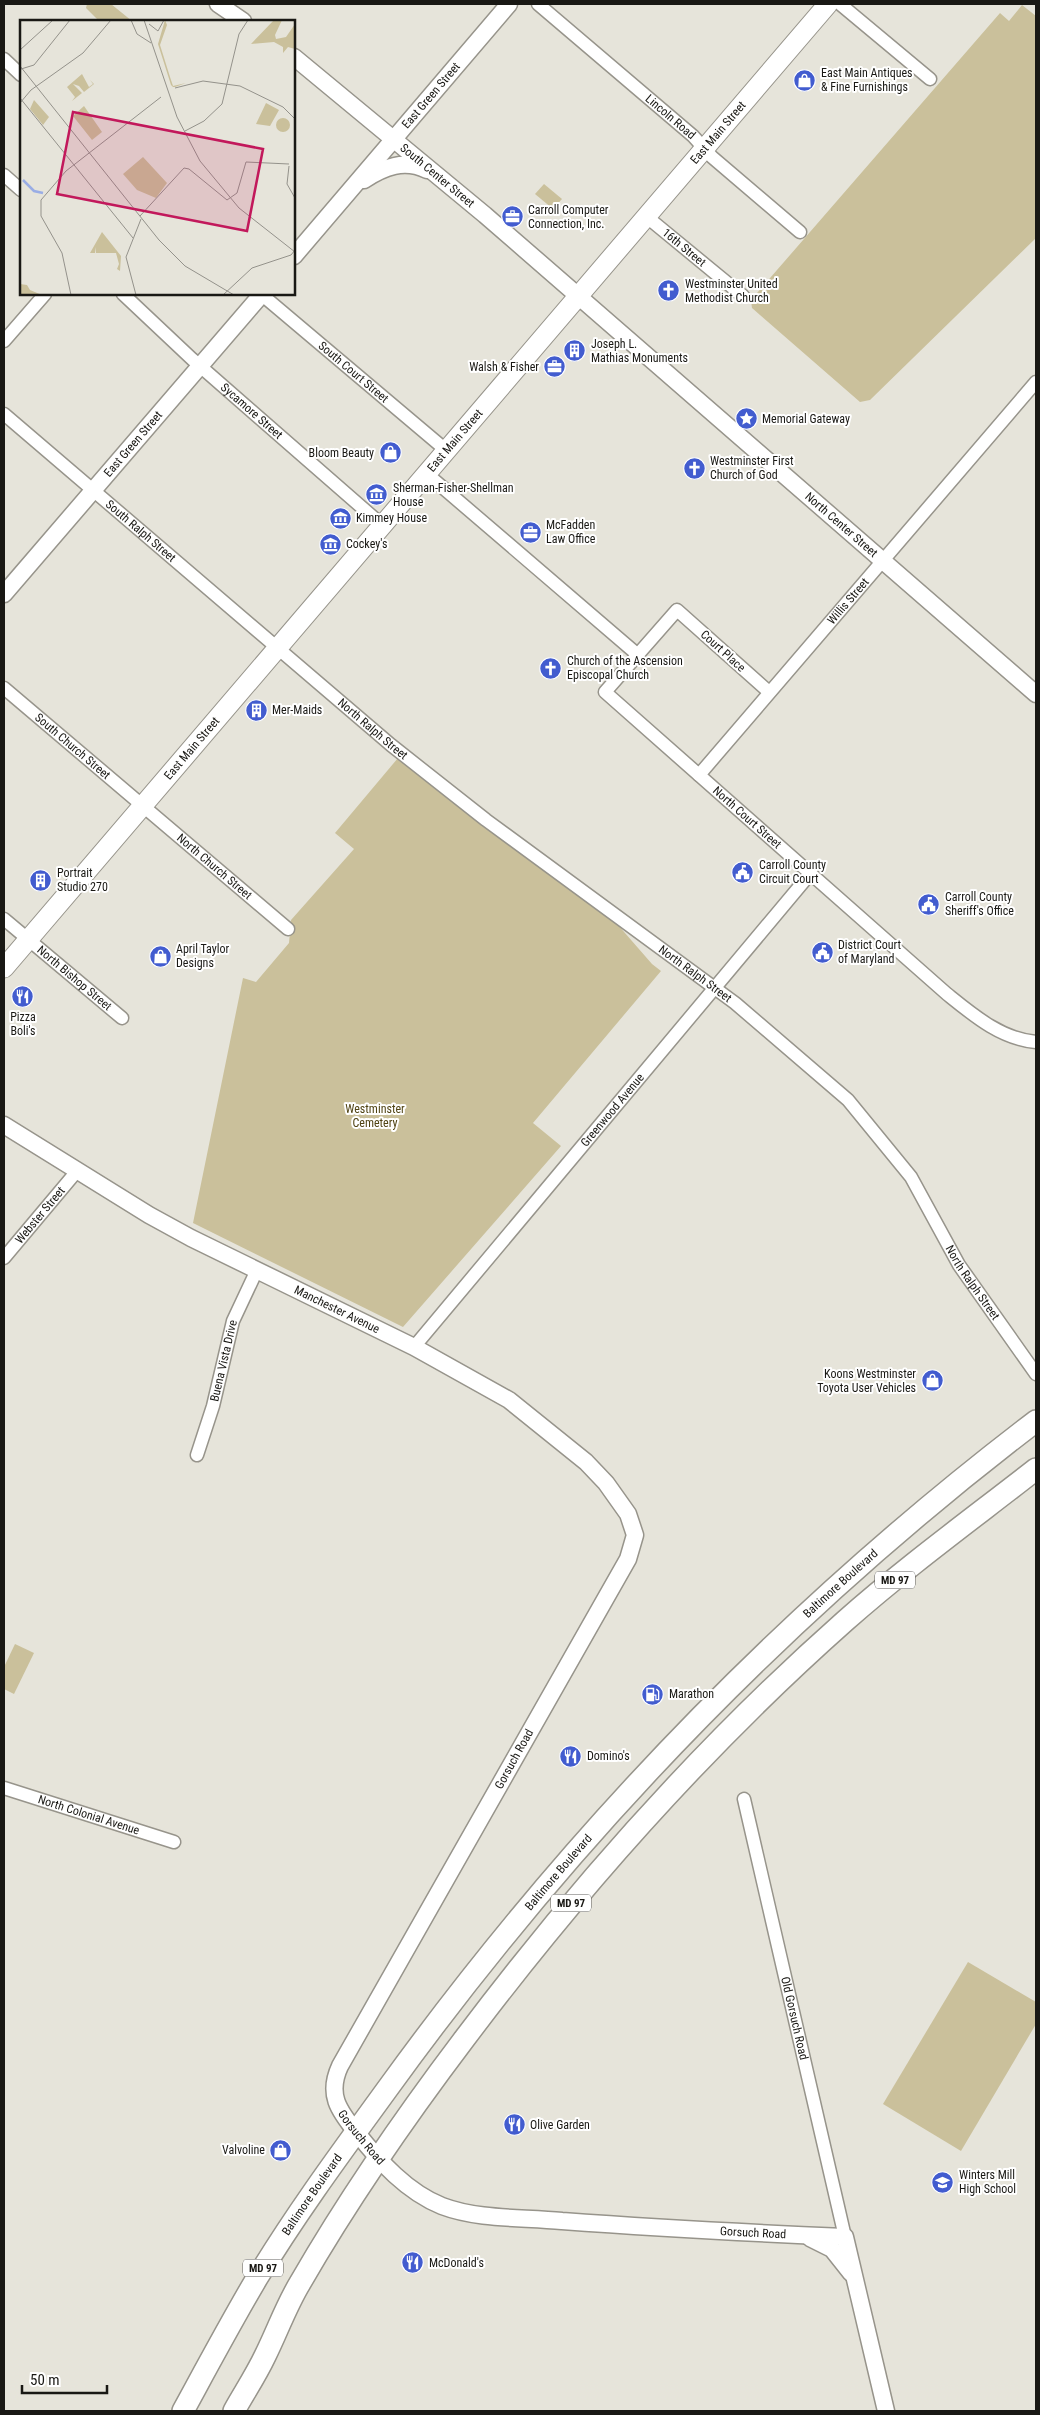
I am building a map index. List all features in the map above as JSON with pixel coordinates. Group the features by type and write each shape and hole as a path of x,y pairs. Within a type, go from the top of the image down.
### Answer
{"highway":[{"name":"Baltimore Boulevard","path":"183,2411 256,2280 318,2184 427,2035 510,1928 613,1809 798,1620 938,1498 1036,1422"},
{"name":"MD 97","path":"234,2411 264,2359 298,2285 378,2159 426,2089 526,1959 616,1851 670,1792 772,1689 848,1619 1036,1469"}],"main road":[{"name":"East Main Street","path":"4,968 142,804 580,296 828,4"}],"street":[{"path":"218,4 242,20"},
{"name":"East Green Street","path":"295,255 509,4"},
{"name":"Lincoln Road","path":"538,4 693,136 705,149 800,232"},
{"path":"840,4 930,80"},
{"name":"South Center Street","path":"295,58 580,296"},
{"path":"4,59 20,74"},
{"path":"340,202 370,176 394,165 413,164 436,174"},
{"path":"4,175 20,189"},
{"name":"16th Street","path":"647,216 743,296"},
{"path":"4,340 44,295"},
{"name":"Sycamore Street","path":"124,295 199,366 382,525"},
{"name":"East Green Street","path":"4,594 260,295"},
{"name":"South Court Street","path":"262,295 447,451"},
{"name":"North Center Street","path":"580,296 1036,694"},
{"name":"Willis Street","path":"699,775 1036,382"},
{"name":"South Ralph Street","path":"4,414 278,647"},
{"path":"427,474 638,655"},
{"name":"Court Place","path":"638,655 676,610 769,692"},
{"name":"North Ralph Street","path":"278,647 391,745 478,814 735,1003 848,1100 911,1177 968,1279 1036,1374"},
{"name":"North Court Street","path":"638,655 605,692 960,1005 1004,1034 1019,1040 1036,1042"},
{"name":"South Church Street","path":"4,688 142,804"},
{"name":"North Church Street","path":"142,804 288,929"},
{"name":"Greenwood Avenue","path":"414,1347 649,1063 810,874"},
{"name":"North Bishop Street","path":"4,919 122,1018"},
{"name":"Manchester Avenue","path":"4,1125 149,1215 256,1272 414,1347 509,1400 586,1462 620,1501 636,1535"},
{"name":"Webster Street","path":"4,1258 77,1171"},
{"name":"Buena Vista Drive","path":"197,1455 213,1406 233,1320 256,1272"},
{"name":"Gorsuch Road","path":"636,1535 628,1559 340,2066 333,2086 334,2095 345,2118 378,2159 396,2176 443,2206 485,2215 669,2229 846,2237"},
{"name":"North Colonial Avenue","path":"4,1788 174,1842"},
{"name":"Old Gorsuch Road","path":"744,1799 846,2237"},
{"path":"801,2235 832,2249 844,2263 857,2284"},
{"path":"846,2237 886,2411"}],"green space":[{"path":"87,4 111,4 131,20 98,20 86,8"},
{"path":"1022,5 1036,16 1036,238 870,400 860,402 752,308 751,300 1000,13 1009,21"},
{"path":"544,184 562,199 553,209 535,194"},
{"name":"Westminster Cemetery","path":"398,758 618,925 652,964 661,971 533,1123 561,1146 403,1327 193,1223 243,978 256,982 289,943 291,920 354,849 335,833"},
{"path":"15,1644 34,1653 14,1694 4,1689 4,1667"},
{"path":"968,1962 1036,2002 1036,2024 961,2151 883,2104"}],"place":[{"name":"East Main Antiques & Fine Furnishings","path":"805,80"},
{"name":"Carroll Computer Connection, Inc.","path":"512,217"},
{"name":"Westminster United Methodist Church","path":"669,291"},
{"name":"Joseph L. Mathias Monuments","path":"575,351"},
{"name":"Walsh & Fisher","path":"555,367"},
{"name":"Memorial Gateway","path":"746,419"},
{"name":"Bloom Beauty","path":"390,453"},
{"name":"Westminster First Church of God","path":"694,468"},
{"name":"Sherman-Fisher-Shellman House","path":"377,495"},
{"name":"Kimmey House","path":"340,518"},
{"name":"McFadden Law Office","path":"530,532"},
{"name":"Cockey's","path":"330,544"},
{"name":"Church of the Ascension Episcopal Church","path":"551,668"},
{"name":"Mer-Maids","path":"256,710"},
{"name":"Carroll County Circuit Court","path":"743,872"},
{"name":"Portrait Studio 270","path":"41,880"},
{"name":"Carroll County Sheriff's Office","path":"929,904"},
{"name":"District Court of Maryland","path":"822,952"},
{"name":"April Taylor Designs","path":"160,956"},
{"name":"Pizza Boli's","path":"23,996"},
{"name":"Koons Westminster Toyota User Vehicles","path":"932,1381"},
{"name":"Marathon","path":"653,1694"},
{"name":"Domino's","path":"571,1756"},
{"name":"Olive Garden","path":"514,2125"},
{"name":"Valvoline","path":"281,2150"},
{"name":"Winters Mill High School","path":"943,2182"},
{"name":"McDonald's","path":"413,2263"}]}
